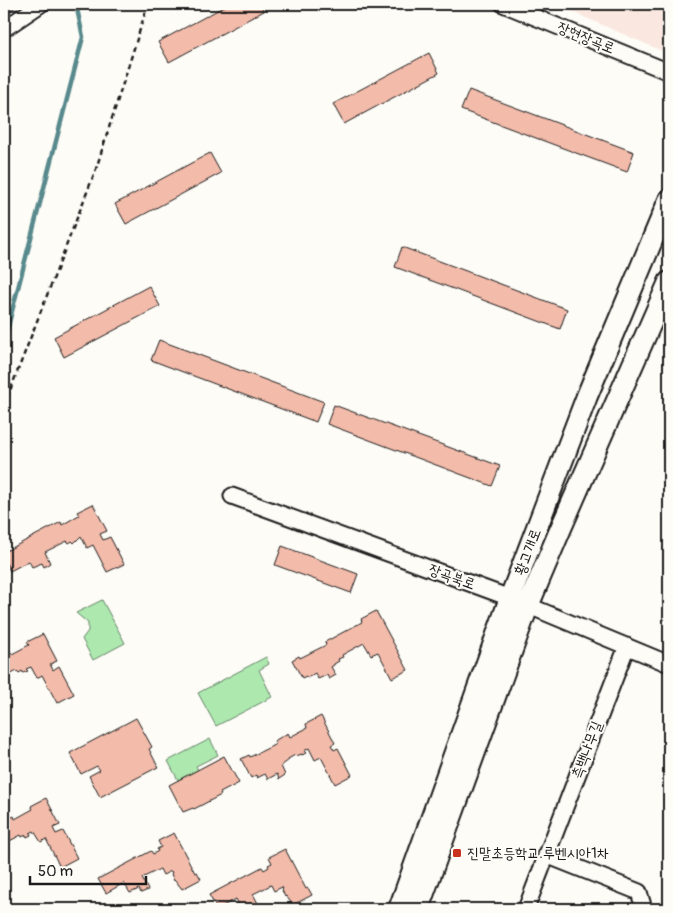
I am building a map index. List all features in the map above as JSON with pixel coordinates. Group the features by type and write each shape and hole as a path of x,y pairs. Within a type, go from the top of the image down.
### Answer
{"street":[{"path":"4,29 41,4"},
{"name":"장현장곡로","path":"503,4 533,9 669,72"},
{"name":"황고개로","path":"418,909 601,360 669,200"},
{"name":"황고개로","path":"399,909 519,602 561,528 669,282"},
{"name":"장곡북로","path":"232,496 519,602 669,664"},
{"name":"측백나무길","path":"526,909 627,646"},
{"path":"546,855 639,892 644,909"}],"path":[{"path":"4,406 96,169 148,4"}],"shaded area":[{"path":"554,4 669,4 669,54"}],"green space":[{"path":"102,600 125,643 93,660 82,639 88,631 88,623 76,613"},
{"path":"266,657 269,664 259,670 272,697 216,726 198,693"},
{"path":"210,739 218,755 196,766 198,770 178,780 168,761"}],"building":[{"path":"4,4 21,4 4,14"},
{"path":"229,4 260,4 264,11 169,62 158,42"},
{"path":"429,53 439,73 344,124 333,104"},
{"path":"469,90 634,152 627,172 461,110"},
{"path":"210,153 221,173 126,224 115,204"},
{"path":"402,247 567,309 560,329 395,267"},
{"path":"149,286 160,306 64,357 54,337"},
{"path":"159,340 324,402 316,422 151,360"},
{"path":"334,405 500,466 492,486 327,424"},
{"path":"93,504 107,531 100,534 103,540 110,537 124,564 107,572 93,545 87,548 81,536 74,543 67,541 45,552 50,563 44,567 42,563 32,567 29,561 10,571 4,559 4,552 61,522 62,525 79,515 77,512"},
{"path":"282,546 358,574 351,593 275,565"},
{"path":"376,611 408,670 392,678 378,652 371,655 364,643 338,659 339,661 331,667 336,675 329,679 327,675 318,679 315,673 307,678 306,676 302,678 292,660 326,645 325,642 362,622 361,619"},
{"path":"43,634 57,661 50,664 53,670 59,666 74,694 57,703 42,675 37,678 31,667 26,669 28,671 19,673 17,671 4,678 4,656 29,645 27,642"},
{"path":"321,716 335,743 331,745 334,750 338,748 352,775 335,784 321,757 315,760 309,748 304,751 306,753 295,755 281,766 285,775 279,779 277,774 268,779 265,774 257,778 256,775 251,778 241,759 249,755 250,757 276,744 274,741 288,733 290,737 307,728 306,724"},
{"path":"136,718 152,747 149,749 158,767 100,797 89,776 100,770 97,766 81,774 70,753"},
{"path":"224,756 239,783 194,809 183,812 169,785"},
{"path":"46,798 60,825 53,828 56,834 63,831 77,858 60,867 46,839 41,842 34,831 27,837 26,835 22,837 21,835 4,844 4,821 14,816 15,819 33,809 31,806"},
{"path":"174,833 195,873 197,872 201,879 182,889 174,881 171,871 163,875 160,869 142,878 148,890 141,893 139,889 130,893 124,883 106,893 98,879 151,851 153,854 158,851 157,849 161,847 158,841"},
{"path":"285,849 306,889 308,888 312,895 293,905 285,897 282,887 274,891 271,885 253,894 259,905 252,909 250,905 241,909 236,899 217,909 209,895 262,867 264,870 269,867 268,865 272,863 269,857"}],"waterway":[{"path":"4,342 83,37 76,4"}],"place":[{"name":"진말초등학교.루벤시아1차","path":"457,853"}]}
